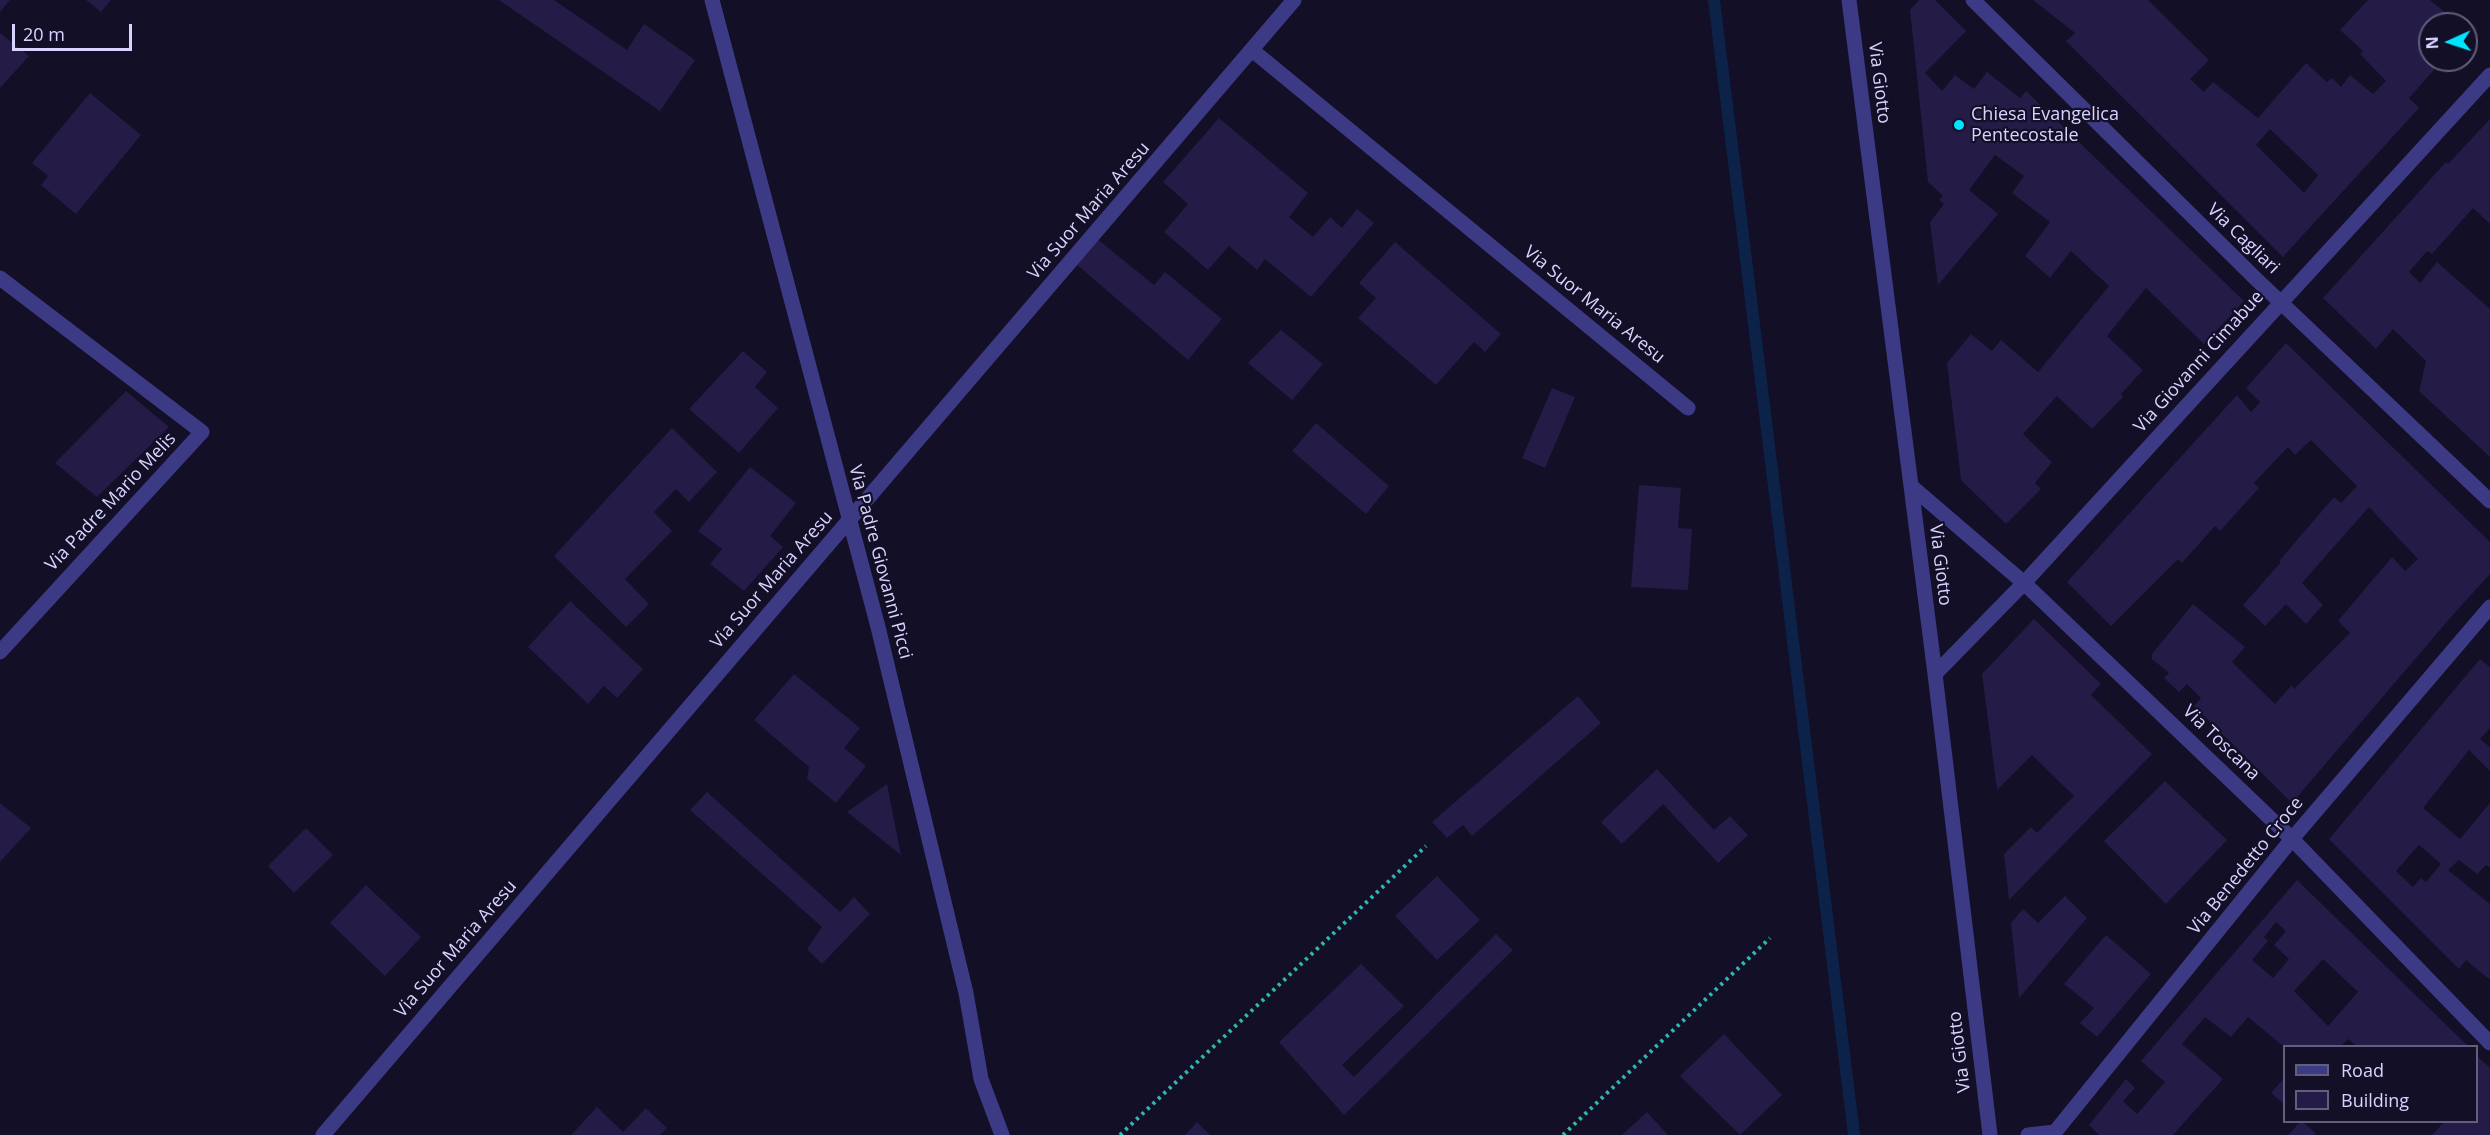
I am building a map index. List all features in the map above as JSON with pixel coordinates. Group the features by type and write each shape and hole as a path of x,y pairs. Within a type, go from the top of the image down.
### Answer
{"street":[{"name":"Via Padre Giovanni Picci","path":"712,0 878,627 966,993 981,1079 1002,1135"},
{"name":"Via Suor Maria Aresu","path":"323,1135 1294,0"},
{"name":"Via Giotto","path":"1849,0 1935,675 1990,1135"},
{"name":"Via Cagliari","path":"1973,0 2280,302 2490,501"},
{"name":"Via Suor Maria Aresu","path":"1252,50 1688,408"},
{"name":"Via Giovanni Cimabue","path":"1935,675 2024,583 2490,75"},
{"name":"Via Padre Mario Melis","path":"0,278 202,432 0,652"},
{"name":"Via Toscana","path":"1911,486 2024,583 2292,839 2490,1043"},
{"name":"Via Benedetto Croce","path":"2028,1135 2057,1134 2292,839 2490,607"}],"path":[{"path":"1120,1135 1426,846"},
{"path":"1563,1135 1770,938"}],"building":[{"path":"0,0 10,0 0,12"},
{"path":"86,0 111,0 101,12"},
{"path":"499,0 554,0 627,50 644,24 695,60 660,111"},
{"path":"1919,0 1935,0 1966,31 1925,73 1942,91 1955,75 1974,89 1987,72 2020,98 2026,91 2244,301 2204,344 2146,288 2107,336 2143,370 2121,394 2123,397 2092,429 2057,396 2023,434 2052,462 2035,483 2041,489 2006,524 1961,480 1947,363 1971,334 1992,351 2001,340 2038,372 2109,286 2071,251 2050,278 2025,256 2050,222 2012,193 2024,176 1995,155 1969,190 1998,214 1938,285 1930,222 1944,204 1939,200 1943,196 1928,182 1910,10"},
{"path":"2033,0 2148,0 2209,60 2190,79 2204,92 2213,82 2258,118 2306,63 2327,82 2332,78 2341,87 2350,75 2373,94 2386,81 2360,54 2363,51 2340,30 2368,0 2430,0 2445,12 2418,12 2418,72 2432,72 2409,98 2419,108 2283,257 2066,41 2075,33","holes":["2270,129 2318,175 2304,193 2256,145"]},
{"path":"0,33 29,56 0,88"},
{"path":"90,93 141,135 76,214 41,185 48,176 32,163"},
{"path":"1219,118 1308,193 1289,217 1313,237 1330,217 1342,228 1357,209 1374,223 1311,297 1265,259 1257,270 1229,246 1208,270 1164,232 1188,204 1163,182"},
{"path":"2490,119 2490,224 2473,208 2432,254 2427,251 2409,272 2420,283 2437,262 2490,309 2490,457 2419,391 2426,361 2393,329 2376,349 2323,298 2446,162 2448,164"},
{"path":"1096,238 1154,285 1165,272 1222,319 1188,360 1075,263"},
{"path":"1395,242 1501,334 1485,352 1474,342 1436,385 1358,318 1376,298 1359,283"},
{"path":"1281,330 1323,364 1292,400 1248,363"},
{"path":"2286,343 2490,542 2490,574 2292,803 2194,706 2201,698 2187,684 2179,692 2164,678 2169,673 2152,659 2152,654 2193,604 2245,647 2232,662 2275,704 2292,685 2294,689 2350,633 2338,621 2392,557 2405,571 2418,559 2369,507 2302,583 2323,605 2306,624 2286,604 2265,626 2243,605 2334,497 2341,503 2357,486 2311,440 2295,455 2288,447 2254,483 2259,488 2220,531 2215,526 2182,563 2178,559 2111,626 2067,582 2237,395 2251,412 2260,402 2246,388"},
{"path":"743,351 767,372 755,387 778,408 739,453 689,409"},
{"path":"1552,388 1575,397 1545,468 1522,458"},
{"path":"126,391 169,427 97,497 55,463"},
{"path":"1316,423 1389,486 1366,514 1292,451"},
{"path":"672,428 717,472 689,502 676,489 654,512 672,531 625,579 649,604 626,627 554,556"},
{"path":"750,467 796,503 770,536 783,547 744,591 710,564 722,549 698,531"},
{"path":"1639,485 1681,488 1678,528 1692,529 1688,590 1631,587"},
{"path":"570,601 643,669 617,698 604,686 588,704 528,647"},
{"path":"2034,619 2101,684 2091,695 2152,754 2009,900 2004,854 2031,827 2037,833 2074,796 2032,755 1997,790 1982,674"},
{"path":"2480,659 2490,667 2490,728 2480,739 2490,747 2490,771 2469,750 2423,808 2460,839 2490,803 2490,868 2486,865 2477,874 2459,860 2448,870 2490,904 2490,980 2466,960 2459,969 2329,839","holes":["2419,845 2441,864 2426,882 2421,878 2413,887 2396,871"]},
{"path":"794,674 860,728 844,748 866,766 836,803 807,779 809,767 754,720"},
{"path":"1578,696 1601,723 1472,836 1463,825 1447,838 1432,822"},
{"path":"1657,769 1714,830 1730,816 1748,835 1718,863 1663,804 1622,844 1601,822"},
{"path":"2165,781 2227,840 2166,904 2104,841"},
{"path":"887,784 901,855 847,812"},
{"path":"707,792 840,912 854,897 870,914 822,964 807,949 822,927 690,810"},
{"path":"0,803 31,828 0,862"},
{"path":"306,828 333,855 294,893 268,866"},
{"path":"1437,876 1480,920 1437,960 1395,916"},
{"path":"2297,880 2467,1045 2356,1045 2348,1039 2342,1045 2283,1046 2248,1017 2231,1037 2205,1017 2182,1044 2223,1079 2173,1135 2099,1135 2089,1125 2126,1079 2135,1088 2123,1101 2137,1114 2165,1082 2141,1061","holes":["2276,922 2286,931 2274,945 2289,959 2273,978 2252,960 2268,941 2264,937","2323,959 2358,992 2328,1026 2294,991"]},
{"path":"366,885 421,937 385,976 330,923"},
{"path":"2065,896 2087,918 2019,998 2011,923 2023,909 2038,923"},
{"path":"1496,934 1513,950 1344,1115 1279,1042 1361,964 1404,1006 1342,1065 1354,1077"},
{"path":"2106,935 2151,974 2097,1037 2080,1023 2094,1008 2064,984"},
{"path":"1724,1034 1782,1095 1740,1135 1680,1076"},
{"path":"2478,1057 2490,1068 2490,1135 2432,1135 2443,1123 2478,1123"},
{"path":"2283,1079 2283,1103 2271,1093"},
{"path":"597,1107 623,1132 646,1108 667,1128 660,1135 571,1135"},
{"path":"1647,1112 1668,1135 1622,1135"},
{"path":"1197,1122 1210,1135 1185,1135"},
{"path":"2299,1123 2304,1123 2316,1133 2314,1135 2288,1135"}],"waterway":[{"path":"1714,0 1854,1135"}],"place":[{"name":"Chiesa Evangelica Pentecostale","path":"1959,125"}]}
